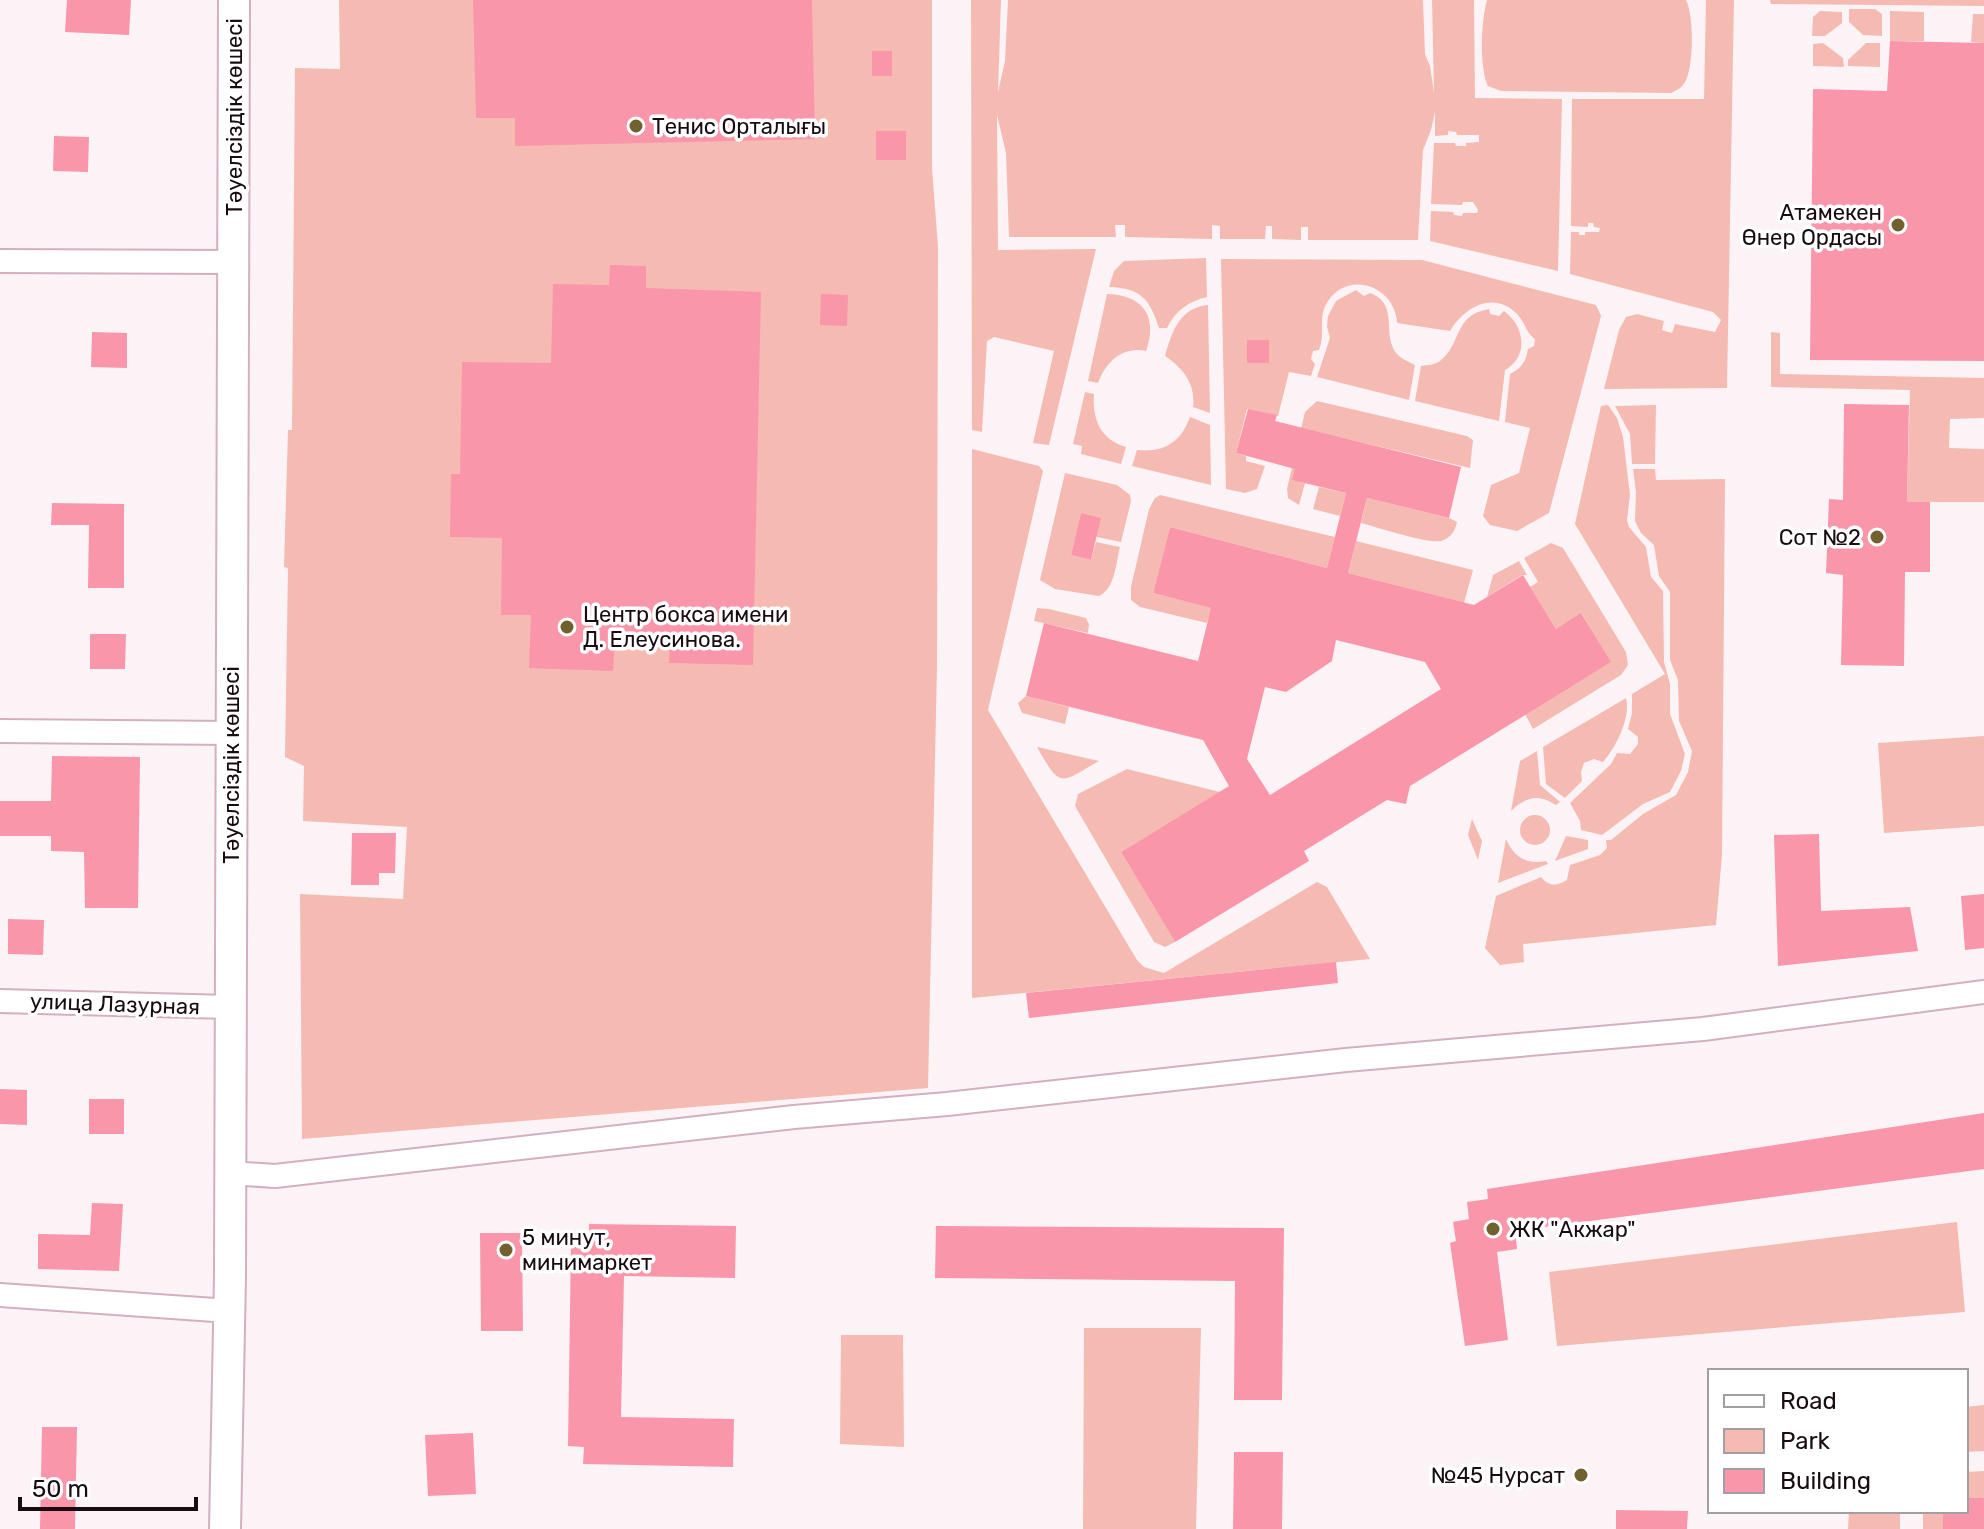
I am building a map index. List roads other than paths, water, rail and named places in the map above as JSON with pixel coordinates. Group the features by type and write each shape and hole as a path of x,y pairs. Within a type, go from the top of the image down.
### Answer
{"main road":[{"name":"Тәуелсіздік көшесі","path":"225,1529 230,1173 234,0"}],"street":[{"path":"0,261 233,262"},
{"path":"0,731 232,733"},
{"path":"230,1173 275,1176 794,1117 947,1104 1346,1060 1703,1029 1984,992"},
{"name":"улица Лазурная","path":"0,1001 230,1007"},
{"path":"0,1295 229,1311"}],"place":[{"name":"Тенис Орталығы","path":"636,126"},
{"name":"Атамекен Өнер Ордасы","path":"1898,225"},
{"name":"Сот №2","path":"1877,537"},
{"name":"Центр бокса имени Д. Елеусинова.","path":"567,627"},
{"name":"ЖК \"Акжар\"","path":"1493,1229"},
{"name":"5 минут, минимаркет","path":"506,1250"},
{"name":"№45 Нурсат","path":"1581,1475"}]}
